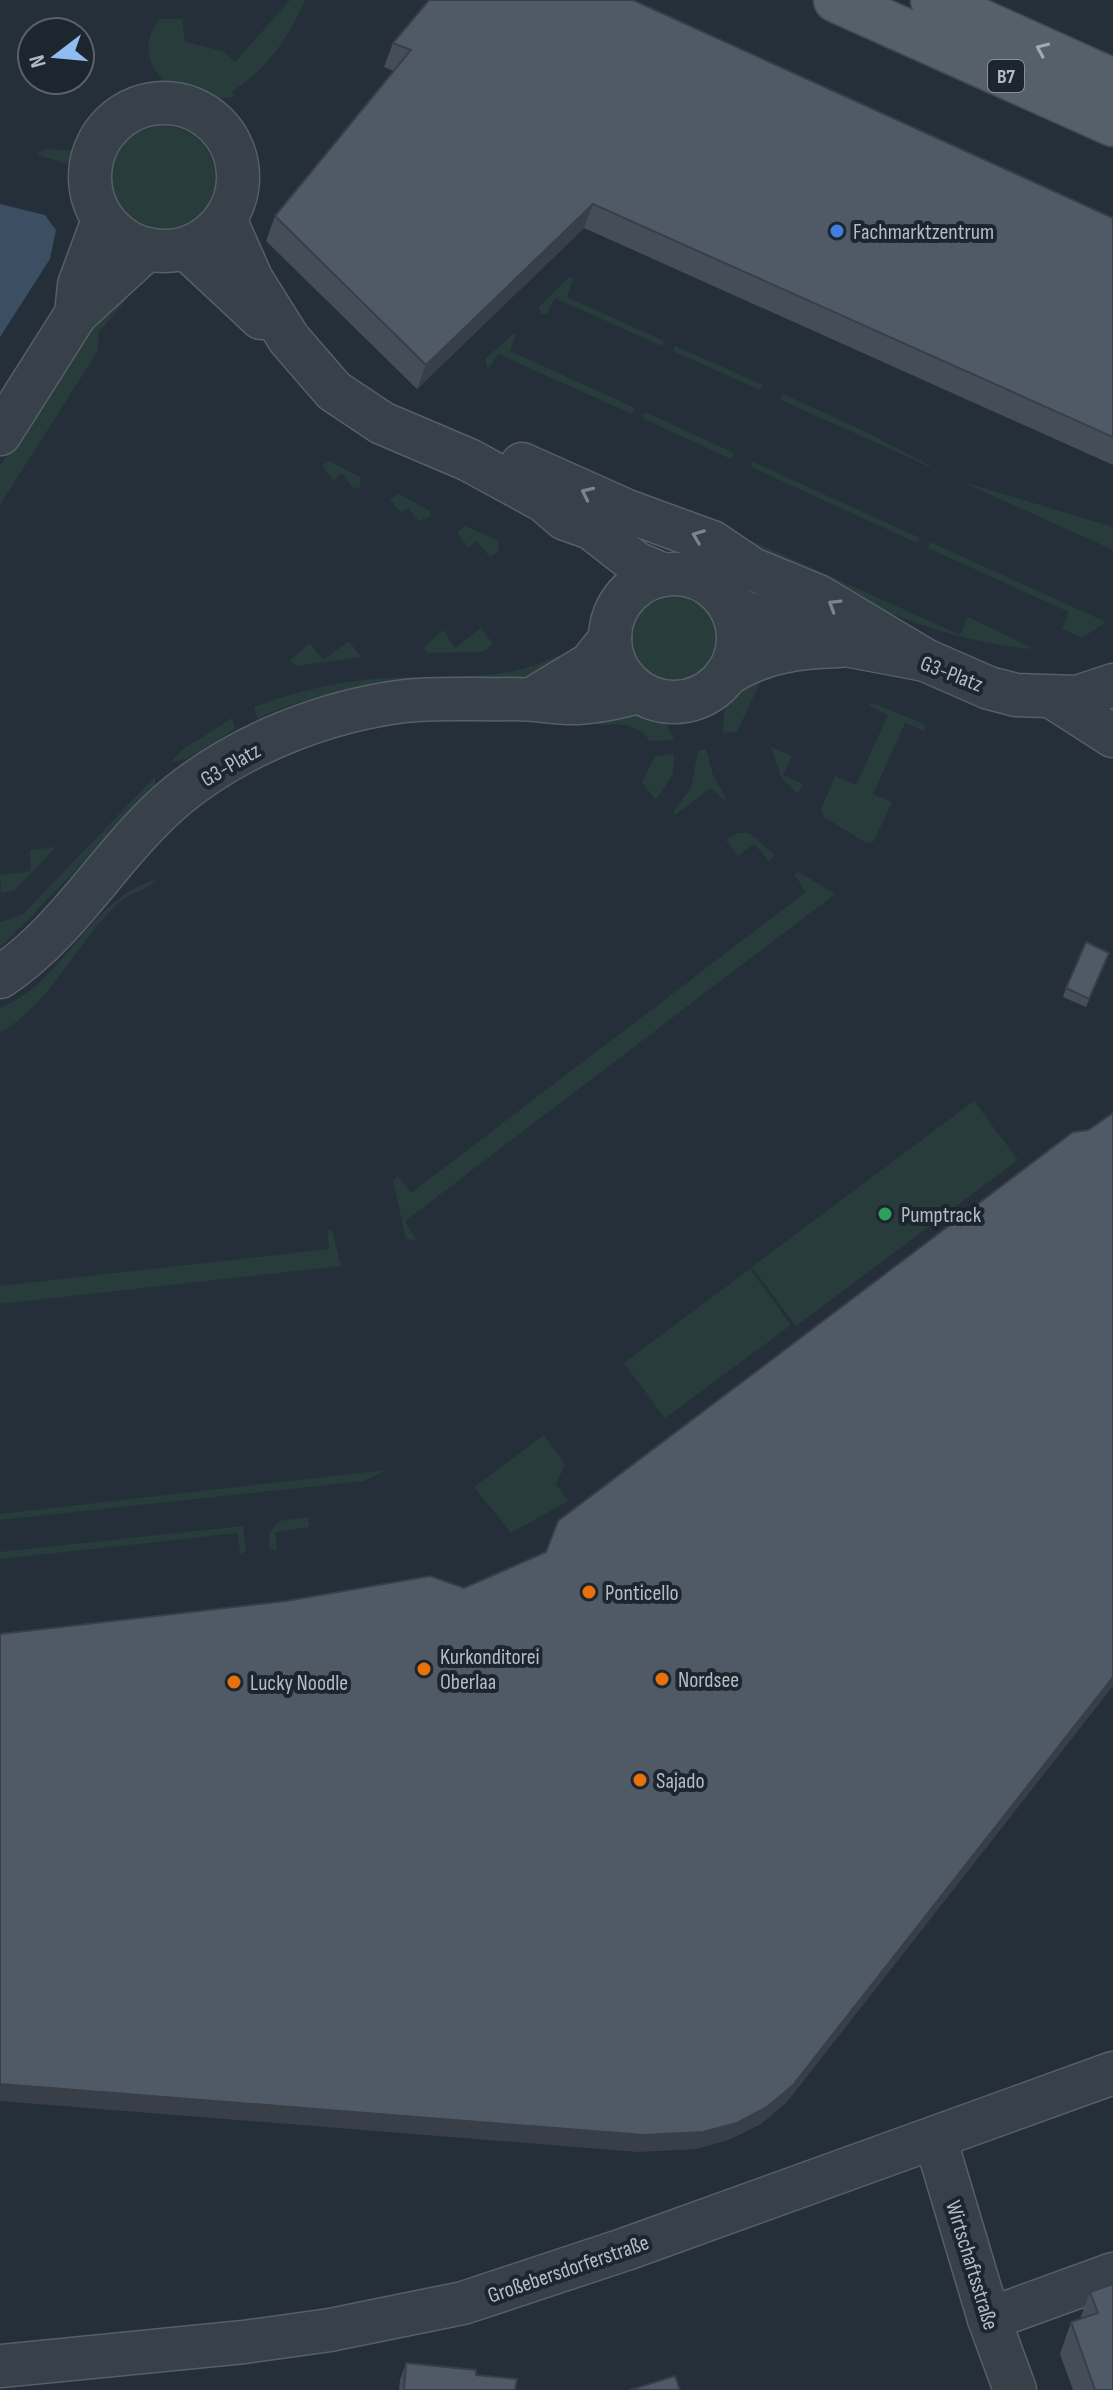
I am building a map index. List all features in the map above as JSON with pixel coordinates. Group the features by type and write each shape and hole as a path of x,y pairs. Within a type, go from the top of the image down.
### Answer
{"main road":[{"name":"B7","path":"836,0 1113,124"},
{"name":"B7","path":"933,0 1113,81"}],"street":[{"path":"899,28 1113,146"},
{"path":"0,434 76,314 166,248 209,236 225,219 237,181 228,140 211,121 194,110 165,103 139,107 123,115 98,143 90,177 91,190 103,220 124,240 166,248 289,339"},
{"path":"225,219 252,280 289,339 334,391 382,423 469,460 544,501 565,519 573,541 595,567 613,625 615,662 624,678 639,692"},
{"path":"76,314 79,285 103,220"},
{"path":"469,460 525,464 617,506 712,542 752,569 818,596 925,660"},
{"name":"G3-Platz","path":"565,519 591,528 636,563 664,575 683,575 701,580 728,603 746,613 806,626 851,646 925,660 989,688 1054,698 1077,697 1113,685"},
{"path":"532,699 590,664 633,589 664,575"},
{"path":"726,675 736,652 738,632 728,603"},
{"name":"G3-Platz","path":"0,977 33,950 135,837 179,795 253,749 334,714 408,701 532,699 570,703 639,692 661,701 688,701 703,695 747,661 771,653 851,646"},
{"name":"G3-Platz","path":"1054,698 1113,736"},
{"name":"Großebersdorferstraße","path":"0,2366 244,2342 330,2330 463,2303 1113,2073"},
{"name":"Wirtschaftsstraße","path":"935,2138 989,2319 1015,2390"},
{"path":"989,2319 1113,2274"}],"green space":[{"path":"290,0 305,0 276,52 256,73 232,91 234,97 210,99 188,95 164,80 155,70 148,45 160,19 182,19 185,42 223,51 235,62"},
{"path":"163,126 183,130 200,141 211,158 215,178 211,198 200,215 183,226 163,230 143,226 126,215 115,198 111,178 115,158 126,141 143,130"},
{"path":"46,149 80,151 78,168 36,154"},
{"path":"569,277 573,279 567,297 664,341 662,346 555,298 546,315 541,313 539,307"},
{"path":"125,295 126,300 99,332 97,352 0,505 0,466 82,338"},
{"path":"516,334 510,351 635,408 632,414 498,354 488,369 485,359"},
{"path":"675,346 763,385 760,390 673,351"},
{"path":"783,394 866,432 948,475 781,400"},
{"path":"645,412 734,453 731,459 642,418"},
{"path":"329,461 360,477 360,487 354,489 342,473 333,480 322,465"},
{"path":"753,462 920,538 917,543 751,467"},
{"path":"960,481 1113,527 1113,550"},
{"path":"399,494 430,511 430,517 419,521 408,508 401,513 390,499"},
{"path":"465,526 499,541 498,552 490,557 477,541 468,547 457,532"},
{"path":"724,528 960,635 968,617 1034,649 992,644 912,622 834,589"},
{"path":"930,542 1106,622 1082,638 1062,629 1069,612 928,548"},
{"path":"675,594 692,598 706,607 715,621 719,638 715,655 706,669 692,678 675,682 658,678 644,669 635,655 631,638 635,621 644,607 658,598"},
{"path":"481,628 493,644 483,652 427,653 424,647 443,630 455,648"},
{"path":"349,641 361,657 296,666 290,661 310,643 323,660"},
{"path":"558,655 565,665 525,676 354,690 305,701 257,719 254,707 304,691 373,679 498,674 539,664"},
{"path":"766,670 737,732 723,733 728,701 739,687"},
{"path":"873,703 924,724 925,731 905,723 873,794 892,802 874,841 866,843 824,817 821,810 835,776 856,785 888,715 868,705"},
{"path":"641,706 667,725 674,740 650,741 628,726 599,725 597,711"},
{"path":"232,718 235,729 188,758 171,762 182,750"},
{"path":"771,747 792,756 783,775 803,784 798,794 781,777"},
{"path":"706,749 713,775 728,803 711,788 675,815 673,812 691,788 698,751"},
{"path":"674,754 673,774 656,800 642,782 655,756"},
{"path":"155,777 155,789 0,948 0,922 23,914"},
{"path":"738,833 749,833 775,855 769,861 754,844 738,856 726,840"},
{"path":"56,847 14,891 1,893 0,875 31,871 30,850"},
{"path":"799,872 835,894 405,1221 416,1240 406,1239 393,1180 398,1176 411,1193 806,892 794,874"},
{"path":"157,879 116,905 34,1006 0,1033 0,1008 23,996 42,980 112,904 133,889"},
{"name":"Pumptrack","path":"974,1101 1018,1160 796,1326 752,1267"},
{"path":"327,1228 332,1231 341,1266 0,1304 0,1286 329,1249"},
{"path":"750,1269 791,1325 665,1418 624,1363"},
{"path":"544,1435 565,1465 556,1484 568,1501 511,1533 474,1487"},
{"path":"386,1470 364,1481 0,1520 0,1514"},
{"path":"308,1517 309,1527 275,1532 277,1551 269,1548 270,1532 279,1521"},
{"path":"243,1526 246,1551 240,1554 238,1533 0,1559 0,1552"}],"water":[{"path":"0,204 45,215 56,230 50,259 0,337"}],"building":[{"name":"Fachmarktzentrum","path":"429,0 633,0 1113,218 1113,437 593,204 426,365 275,216 411,50 393,43"},
{"path":"1086,942 1109,953 1089,999 1066,988"},
{"path":"1113,1113 1113,1677 793,2085 767,2107 737,2123 703,2132 644,2135 0,2084 0,1634 286,1601 430,1576 464,1588 546,1552 558,1521 1073,1132 1088,1130"},
{"path":"1113,2284 1113,2390 1095,2390 1071,2322 1098,2313 1090,2292"},
{"path":"406,2363 476,2370 476,2375 517,2379 515,2390 404,2390"},
{"path":"675,2376 680,2390 630,2390"}],"place":[{"name":"Fachmarktzentrum","path":"837,231"},
{"name":"Pumptrack","path":"885,1214"},
{"name":"Ponticello","path":"589,1592"},
{"name":"Kurkonditorei Oberlaa","path":"424,1669"},
{"name":"Nordsee","path":"662,1679"},
{"name":"Lucky Noodle","path":"234,1682"},
{"name":"Sajado","path":"640,1780"}]}
